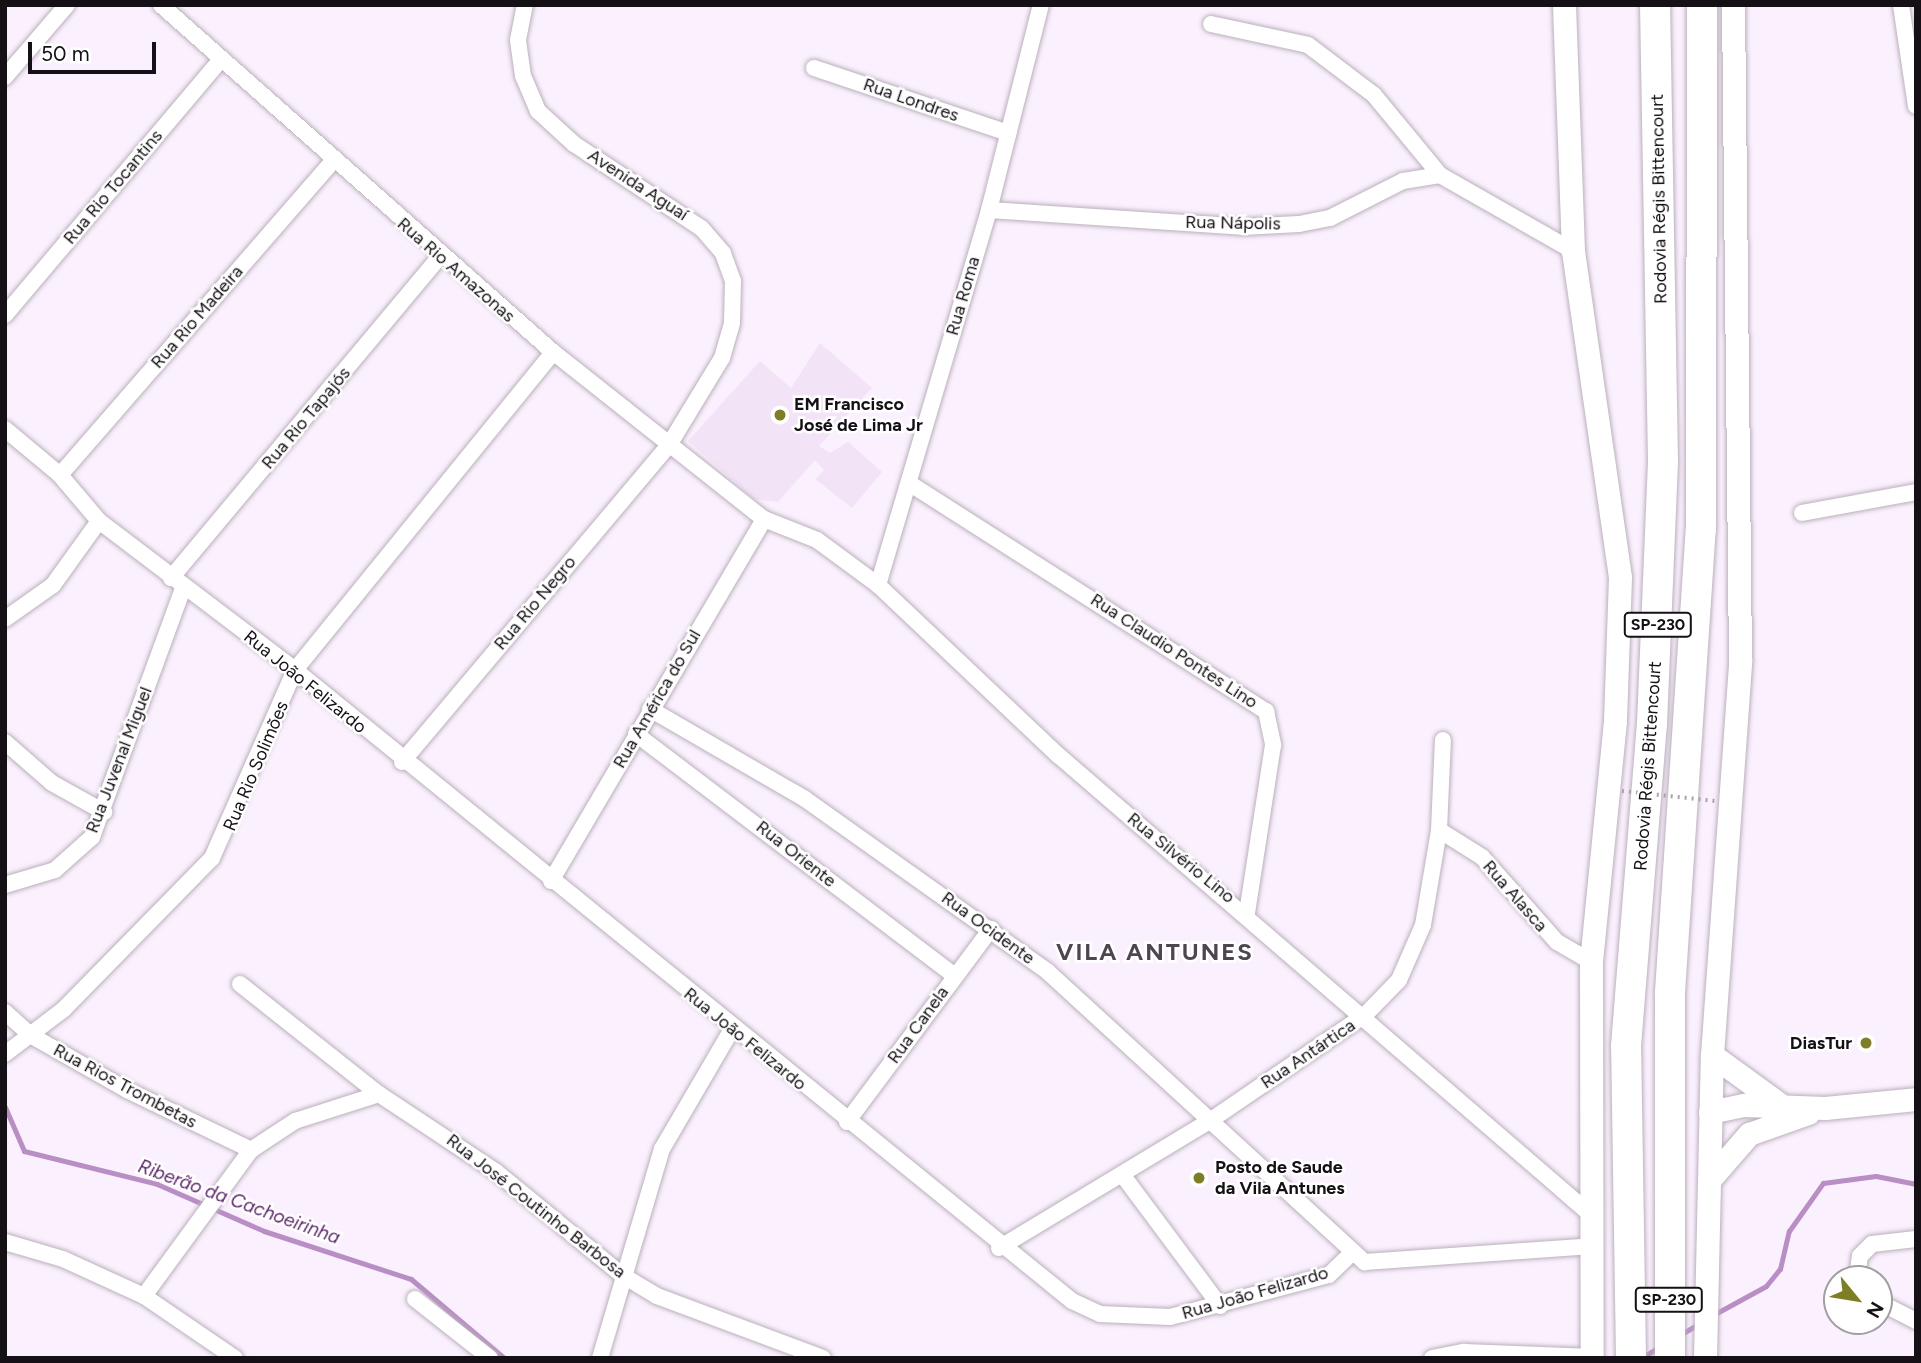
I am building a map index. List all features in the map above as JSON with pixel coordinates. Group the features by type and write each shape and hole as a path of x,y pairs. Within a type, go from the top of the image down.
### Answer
{"highway":[{"name":"Rodovia Régis Bittencourt","path":"1631,1358 1626,1046 1653,724 1662,461 1655,5"},
{"name":"SP-230","path":"1670,1358 1668,1243 1671,992 1701,530 1702,5"}],"street":[{"path":"5,77 67,5"},
{"name":"Rua Rio Amazonas","path":"161,5 439,257 552,352 764,519"},
{"name":"Avenida Aguaí","path":"525,5 518,40 523,76 538,111 574,144 701,228 723,253 733,281 722,358 669,445"},
{"name":"Rua Roma","path":"878,585 989,209 1041,5"},
{"path":"1432,1358 1464,1352 1592,1357 1589,1213 1591,962 1615,721 1620,577 1573,251 1564,5"},
{"path":"1705,1358 1712,1055 1740,661 1733,5"},
{"path":"1901,5 1916,106"},
{"path":"1211,24 1308,45 1374,94 1440,175 1573,251"},
{"name":"Rua Rio Tocantins","path":"5,315 221,59"},
{"name":"Rua Londres","path":"814,68 1007,133"},
{"name":"Rua Rio Madeira","path":"60,475 334,160"},
{"name":"Rua Nápolis","path":"989,209 1242,227 1299,224 1331,218 1403,181 1440,175"},
{"name":"Rua Rio Tapajós","path":"177,583 439,257"},
{"name":"Rua Rio Solimões","path":"5,1055 32,1036 212,858 295,670 552,352"},
{"name":"Rua João Felizardo","path":"5,429 60,475 99,521 177,583 295,670 402,762 999,1248 1100,1314 1170,1317 1220,1306 1329,1275 1352,1253"},
{"name":"Rua Rio Negro","path":"402,762 669,445"},
{"name":"Rua Claudio Pontes Lino","path":"909,483 1266,711 1273,746 1247,912"},
{"path":"1802,513 1916,492"},
{"name":"Rua Silvério Lino","path":"764,519 817,540 878,585 1028,728 1247,912 1589,1213"},
{"name":"Rua América do Sul","path":"551,881 764,519"},
{"path":"5,619 53,585 99,521"},
{"name":"Rua Juvenal Miguel","path":"5,885 76,856 104,813 177,583"},
{"name":"Rua Ocidente","path":"650,709 806,799 1048,972 1352,1253"},
{"name":"Rua Oriente","path":"636,734 954,975"},
{"name":"Rua Antártica","path":"999,1248 1124,1177 1365,1015 1415,952 1439,830 1443,740"},
{"path":"5,743 52,783 104,813"},
{"name":"Rua Alasca","path":"1439,830 1482,857 1549,935 1591,962"},
{"name":"Rua Canela","path":"846,1122 991,929"},
{"name":"Rua José Coutinho Barbosa","path":"240,984 379,1094 495,1171 622,1275 657,1296 823,1358"},
{"name":"Rua Rios Trombetas","path":"5,1012 32,1036 251,1150"},
{"path":"600,1358 622,1275 662,1149 732,1028"},
{"path":"1712,1055 1784,1106"},
{"path":"144,1296 251,1150 295,1121 379,1094"},
{"path":"1710,1112 1784,1106 1825,1108 1916,1099"},
{"path":"1710,1179 1749,1134 1825,1108"},
{"path":"1124,1177 1220,1306"},
{"path":"1859,1265 1860,1256 1872,1244 1916,1239"},
{"path":"5,1242 63,1259 144,1296 235,1358"},
{"path":"1352,1253 1376,1265 1591,1246"},
{"path":"415,1299 490,1358"},
{"path":"1893,1309 1916,1321"}],"path":[{"path":"1622,791 1715,801"}],"shaded area":[{"name":"EM Francisco José de Lima Jr","path":"820,343 872,388 819,446 830,453 848,442 882,472 852,508 815,479 824,470 815,460 778,502 754,499 688,441 760,361 791,388"}],"waterway":[{"name":"Riberão da Cachoeirinha","path":"5,1107 24,1151 157,1184 264,1231 411,1279 504,1358"},
{"name":"Riberão da Cachoeirinha","path":"1713,1315 1766,1286 1780,1269 1789,1231 1823,1183 1876,1176 1916,1184"},
{"name":"Riberão da Cachoeirinha","path":"1680,1335 1698,1324"},
{"name":"Riberão da Cachoeirinha","path":"1641,1358 1659,1347"}],"place":[{"name":"EM Francisco José de Lima Jr","path":"780,415"},
{"name":"DiasTur","path":"1866,1043"},
{"name":"Posto de Saude da Vila Antunes","path":"1199,1178"}],"district":[{"name":"VILA ANTUNES","path":"1155,952"}]}
